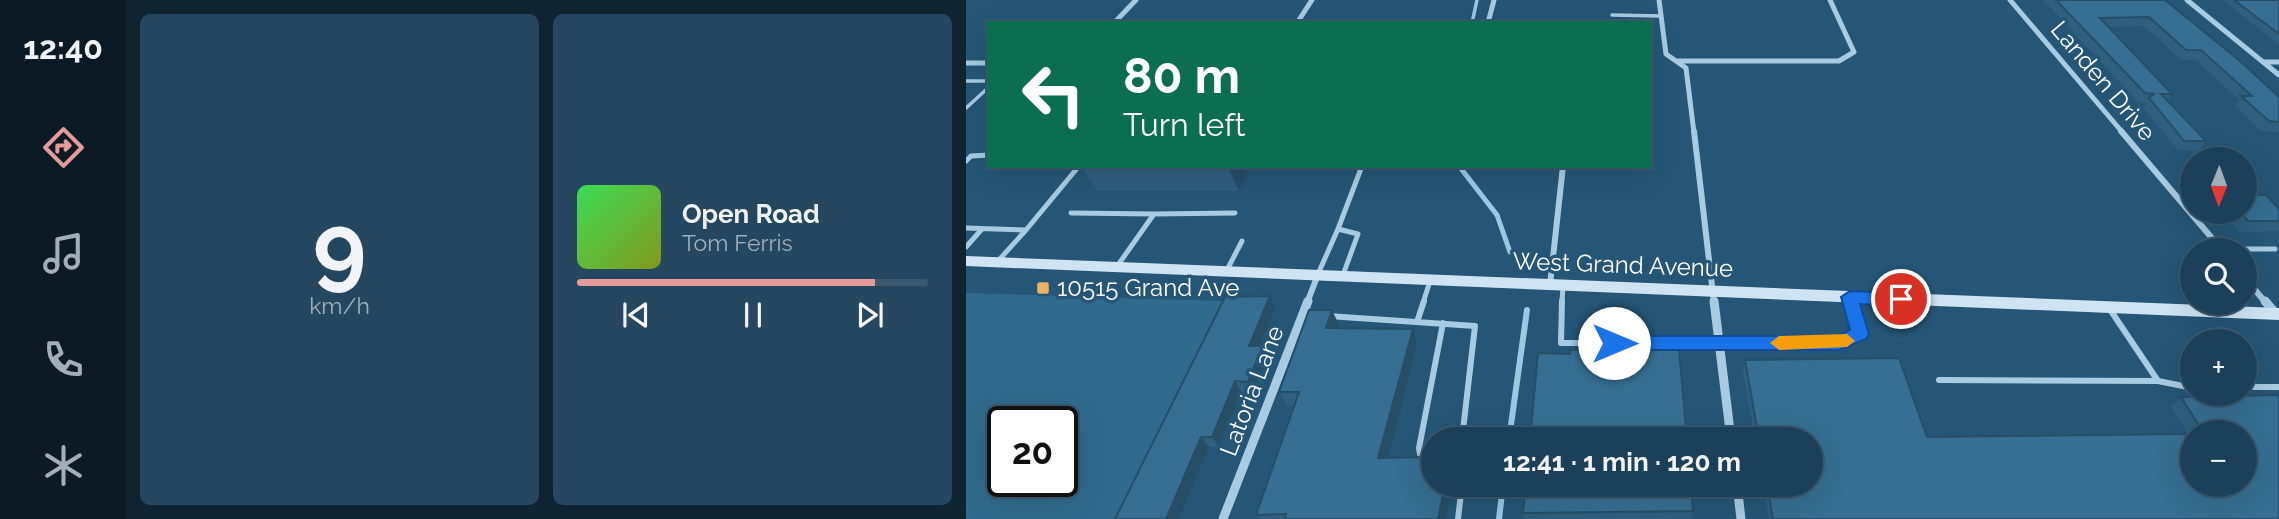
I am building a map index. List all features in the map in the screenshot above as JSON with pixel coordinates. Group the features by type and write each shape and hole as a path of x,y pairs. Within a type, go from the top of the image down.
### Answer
{"main road":[{"name":"West Grand Avenue","path":"966,261 2278,315"}],"street":[{"path":"1116,21 1136,0"},
{"path":"1298,21 1312,0"},
{"path":"1489,21 1493,0"},
{"path":"1660,0 1666,54 1686,68 1730,427"},
{"path":"1677,61 1839,61 1854,52 1830,0"},
{"name":"Landen Drive","path":"2010,0 2212,238"},
{"path":"2187,0 2279,75"},
{"path":"2263,62 2279,62"},
{"path":"966,63 987,63"},
{"path":"1557,285 1563,168"},
{"name":"Latoria Lane","path":"1223,519 1317,277"},
{"path":"2257,291 2278,315"},
{"path":"1738,497 1741,519"}],"lane":[{"path":"1612,15 1660,16"},
{"path":"966,81 987,81"},
{"path":"966,108 987,89"},
{"path":"966,161 971,156 987,155"},
{"path":"996,263 1077,168"},
{"path":"1317,277 1361,168"},
{"path":"1070,213 1235,213"},
{"path":"1116,268 1154,214"},
{"path":"966,228 1026,230"},
{"path":"966,247 982,229"},
{"path":"1338,229 1358,234 1342,278"},
{"path":"1226,273 1242,241"},
{"path":"2257,249 2275,249"},
{"path":"1417,322 1430,281"},
{"path":"1557,285 1561,343 1839,343 1860,334 1850,297"},
{"path":"2109,308 2158,381"},
{"path":"1302,314 1475,326 1477,329 1464,427"},
{"path":"1423,427 1443,323"},
{"path":"1939,380 2158,381 2180,385"},
{"path":"2257,387 2279,387"},
{"path":"1421,438 1421,454"},
{"path":"1458,519 1461,497"}],"shaded area":[{"path":"966,293 1223,301 1115,519 966,519"}],"building":[{"path":"2056,0 2165,0 2240,61 2279,97 2279,122 2269,121 2241,96 2252,96 2201,50 2186,50 2149,17 2100,18 2172,94 2161,94 2206,141 2184,141 2149,98 2154,94 2145,93"},
{"path":"2234,0 2279,0 2279,34"},
{"path":"2258,195 2266,195 2279,209 2279,221 2258,221"},
{"path":"1270,296 1249,346 1263,346 1248,382 1235,381 1212,437 1201,437 1166,519 1115,519 1225,297"},
{"path":"1309,310 1332,310 1326,328 1413,329 1378,458 1421,457 1421,497 1443,497 1438,519 1285,519 1286,514 1256,515 1299,392 1279,392"},
{"path":"1679,349 1686,427 1531,427 1538,353 1570,354 1570,350"},
{"path":"1899,358 1927,437 2180,434 2180,497 2257,497 2257,420 2195,420 2187,406 2257,406 2257,395 2279,395 2279,519 1773,519 1769,497 1823,497 1823,427 1757,427 1745,360"},
{"path":"1525,497 1692,497 1693,511 1523,513"}],"waterway":[{"path":"1472,21 1477,0"},
{"path":"1461,168 1497,215 1510,252"},
{"path":"1511,427 1527,310"},
{"path":"1499,519 1502,497"}],"slow traffic":[{"path":"1779,343 1847,341"}],"place":[{"name":"10515 Grand Ave","path":"1043,288"}],"route":[{"path":"1614,343 1839,343 1860,334 1850,297 1901,299"}]}
